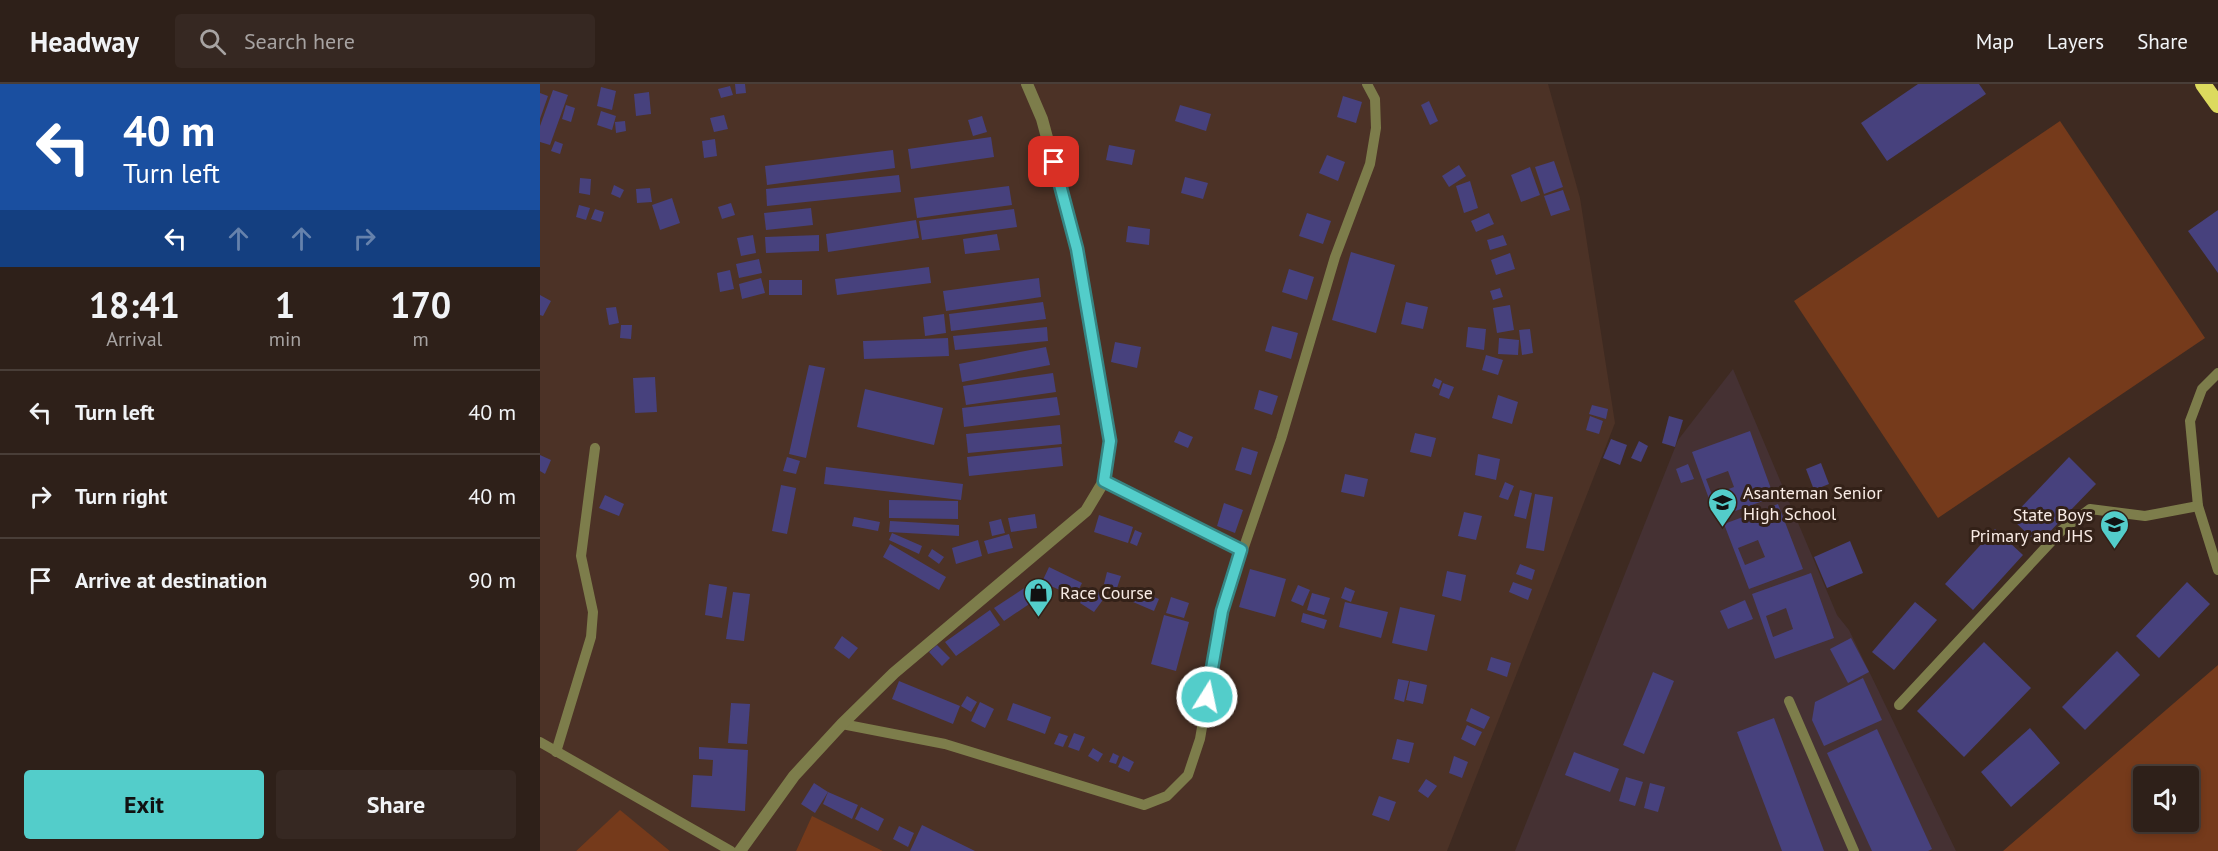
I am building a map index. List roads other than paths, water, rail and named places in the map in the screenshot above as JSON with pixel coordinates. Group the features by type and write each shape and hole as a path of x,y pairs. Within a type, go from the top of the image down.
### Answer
{"highway":[{"path":"2203,84 2218,105"}],"street":[{"path":"740,851 794,777 842,724 894,673 1086,511 1104,481 1110,441 1077,249 1042,118 1027,84"}],"lane":[{"path":"842,724 945,744 1144,805 1167,796 1188,775 1200,739 1222,611 1241,550 1281,440 1309,336 1335,257 1370,164 1376,128 1375,99 1367,84"},
{"path":"2218,373 2202,389 2190,421 2198,506 2218,570"},
{"path":"556,752 591,637 593,612 581,556 595,448"},
{"path":"1104,481 1241,550"},
{"path":"1899,705 2062,531 2090,509 2145,516 2198,506"},
{"path":"1790,701 1854,851"},
{"path":"540,742 731,851"}],"place":[{"name":"Asanteman Senior High School","path":"1722,528"},
{"name":"State Boys Primary and JHS","path":"2114,550"},
{"name":"Race Course","path":"1039,618"}]}
